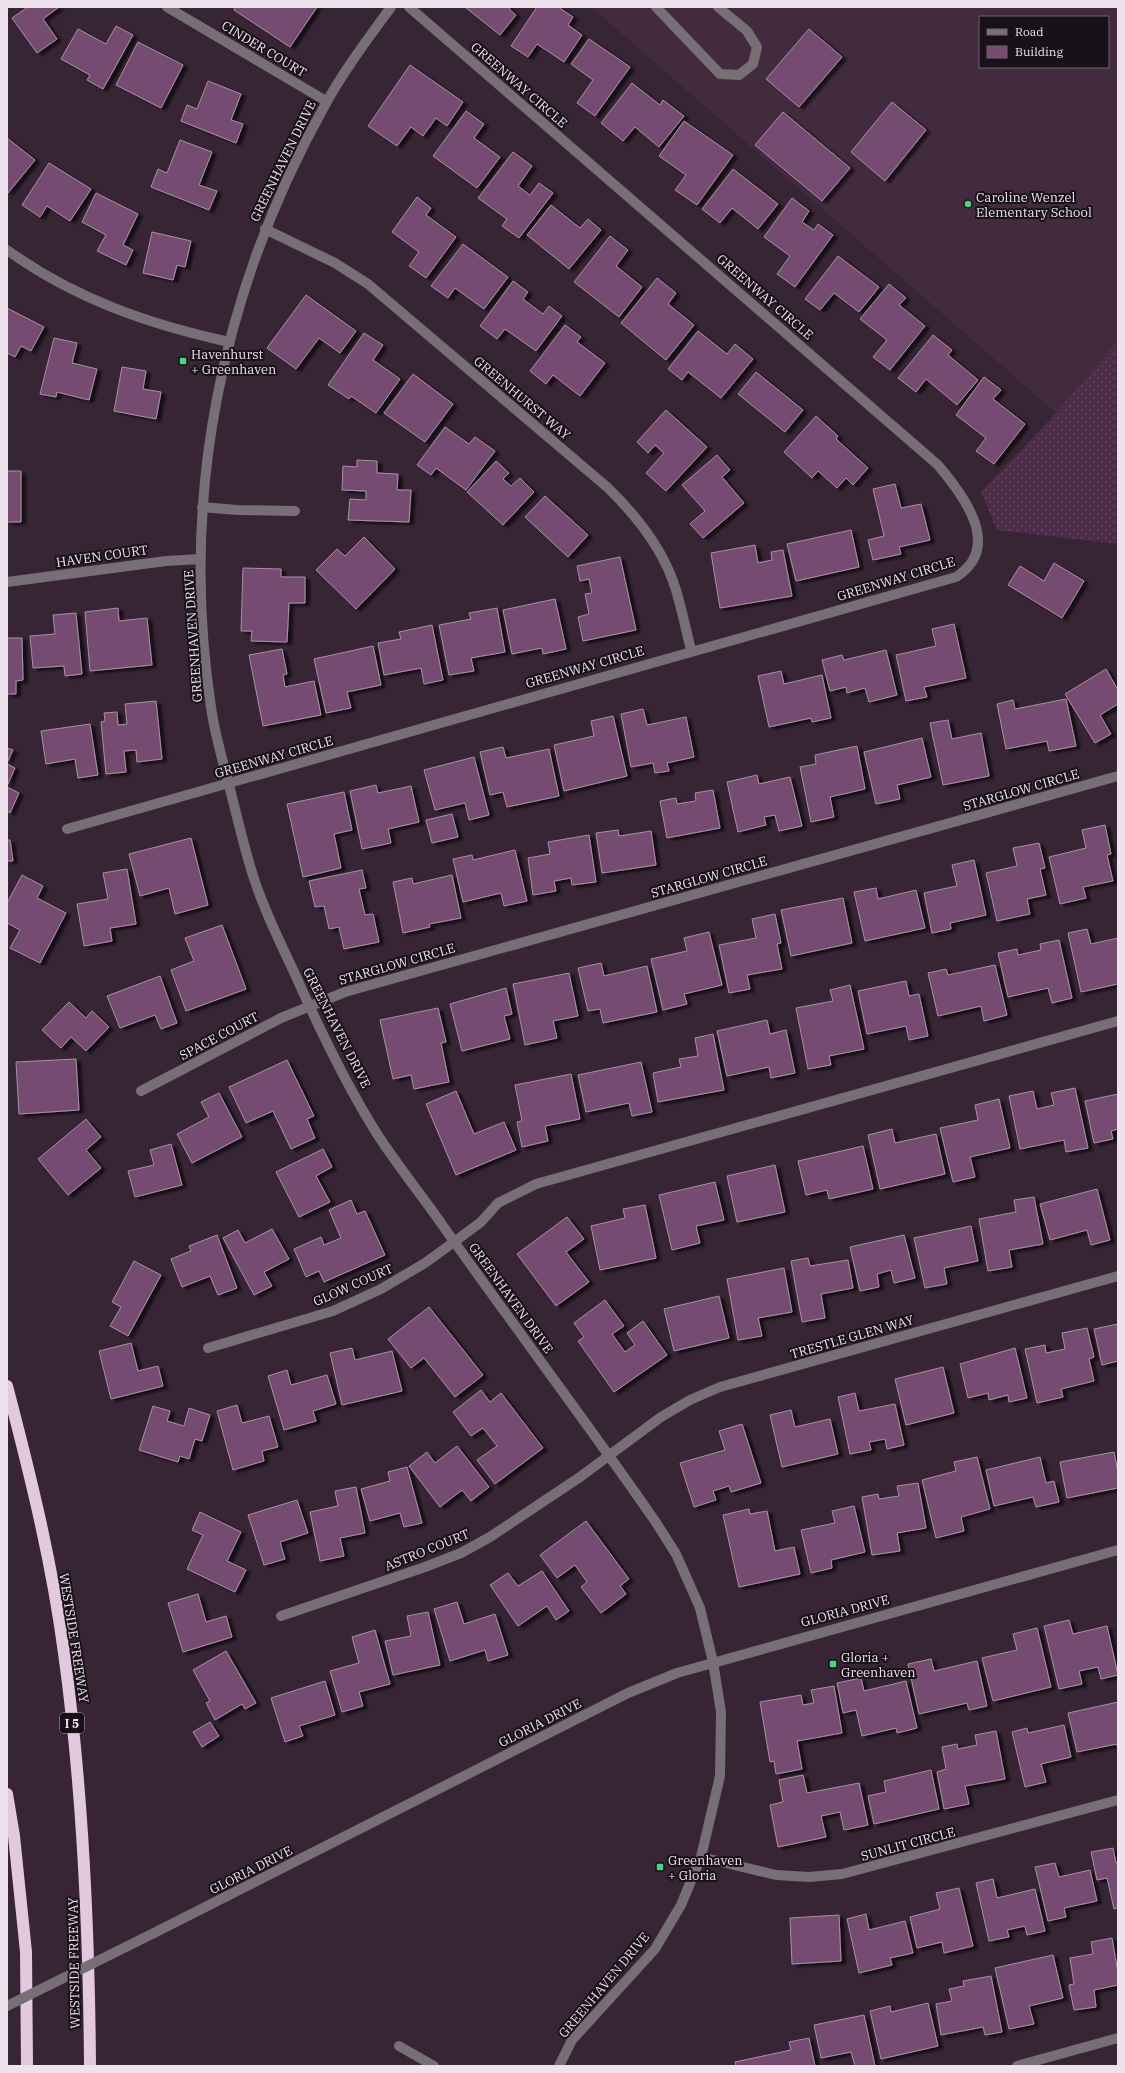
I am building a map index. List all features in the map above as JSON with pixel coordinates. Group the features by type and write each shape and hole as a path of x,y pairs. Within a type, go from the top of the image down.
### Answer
{"highway":[{"name":"WESTSIDE FREEWAY","path":"7,1386 36,1497 64,1652 82,1808 89,1952 90,2066"},
{"path":"7,1794 14,1836 26,1952 27,2066"}],"street":[{"name":"CINDER COURT","path":"167,7 326,101"},
{"name":"GREENHAVEN DRIVE","path":"391,7 326,101 285,182 264,229 244,287 229,342 214,407 206,454 200,559 201,609 211,710 245,846 262,902 309,1006 378,1135 609,1456 676,1554 700,1608 713,1662 721,1712 720,1776 701,1857 681,1905 655,1949 572,2040 559,2066"},
{"name":"GREENWAY CIRCLE","path":"67,828 229,784 691,650 956,577 968,570 975,560 979,549 978,536 969,509 954,484 926,453 409,7"},
{"path":"656,7 720,74 739,75 752,64 757,47 747,31 718,7"},
{"name":"GREENHURST WAY","path":"264,229 335,263 368,284 606,487 627,507 647,532 666,564 676,590 691,650"},
{"path":"7,250 59,283 113,309 160,325 229,342"},
{"path":"202,507 295,512"},
{"name":"HAVEN COURT","path":"7,582 166,561 200,559"},
{"name":"STARGLOW CIRCLE","path":"309,1006 345,992 1118,776"},
{"name":"SPACE COURT","path":"142,1091 282,1018 309,1006"},
{"path":"454,1242 481,1222 498,1203 536,1184 554,1178 1118,1021"},
{"name":"GLOW COURT","path":"208,1348 333,1311 382,1289 425,1263 454,1242"},
{"name":"TRESTLE GLEN WAY","path":"609,1456 661,1417 690,1400 720,1387 1118,1276"},
{"name":"ASTRO COURT","path":"281,1616 425,1567 461,1553 490,1536 609,1456"},
{"name":"GLORIA DRIVE","path":"7,2006 628,1693 677,1672 1118,1550"},
{"name":"SUNLIT CIRCLE","path":"701,1857 776,1875 809,1877 842,1874 1118,1800"},
{"path":"1018,2066 1118,2038"},
{"path":"399,2046 434,2066"}],"shaded area":[{"name":"Caroline Wenzel Elementary School","path":"591,7 1118,7 1118,341 1056,413"},
{"path":"1118,341 1118,544 997,530 981,492 1056,413"}],"building":[{"path":"28,7 59,7 43,19 57,39 37,53 12,18"},
{"path":"235,7 317,7 290,47 234,10"},
{"path":"465,7 510,7 509,9 516,15 500,35"},
{"path":"537,7 558,7 573,17 568,25 582,35 564,62 537,44 528,57 511,46"},
{"path":"116,26 133,35 103,89 87,80 90,75 61,59 78,29 106,44"},
{"path":"809,29 842,57 799,107 766,79"},
{"path":"589,39 630,67 595,116 577,103 593,80 571,64"},
{"path":"138,42 183,65 161,108 116,85"},
{"path":"410,65 463,102 447,126 436,118 423,136 411,127 397,146 368,126"},
{"path":"208,81 241,94 231,120 243,124 236,143 181,121 187,105 197,109"},
{"path":"632,83 660,105 663,100 684,116 659,147 635,127 623,141 601,123"},
{"path":"892,102 926,130 885,181 851,152"},
{"path":"466,111 484,124 474,138 500,157 477,188 433,156"},
{"path":"783,112 850,168 822,201 755,145"},
{"path":"684,121 733,155 697,205 675,190 686,175 659,156"},
{"path":"7,138 35,160 8,193 7,192"},
{"path":"180,140 212,152 199,185 217,191 209,210 151,187 158,169 167,173"},
{"path":"513,152 532,166 518,186 530,195 539,183 553,193 519,238 502,226 507,219 478,198"},
{"path":"49,163 91,189 70,221 47,206 40,217 22,205"},
{"path":"733,169 778,204 758,229 732,208 720,223 702,209"},
{"path":"96,193 138,214 123,245 133,250 126,265 97,251 106,235 82,222"},
{"path":"417,197 431,208 426,215 456,237 426,278 409,266 419,252 392,232"},
{"path":"792,198 809,211 802,222 814,230 818,224 833,235 795,287 777,274 790,256 764,237"},
{"path":"551,205 580,228 588,219 601,230 569,269 527,235"},
{"path":"152,232 191,241 185,267 177,265 173,280 143,273"},
{"path":"610,236 628,250 616,266 642,287 619,317 574,282"},
{"path":"463,244 508,277 484,309 455,288 448,298 431,286"},
{"path":"838,256 879,287 859,312 834,293 820,310 805,299"},
{"path":"657,278 676,293 668,304 694,325 666,360 621,323"},
{"path":"513,281 528,292 523,299 543,314 549,306 562,316 536,351 505,329 497,339 480,326"},
{"path":"889,284 906,298 899,305 925,326 890,370 873,357 887,340 860,319"},
{"path":"306,295 356,331 340,353 319,338 296,369 267,348"},
{"path":"7,308 44,327 31,351 21,346 15,357 7,353"},
{"path":"565,325 581,337 577,342 605,363 580,396 553,375 546,384 530,371"},
{"path":"698,331 727,354 735,344 753,359 721,398 688,372 682,380 668,369"},
{"path":"364,333 383,345 373,360 400,379 376,413 351,396 349,399 328,385"},
{"path":"933,335 952,350 948,355 978,380 957,405 926,379 916,392 898,378"},
{"path":"54,338 77,343 72,363 97,369 89,400 57,392 56,397 40,394"},
{"path":"122,367 146,371 143,389 161,392 156,419 114,411"},
{"path":"756,372 803,410 785,432 738,394"},
{"path":"413,374 453,404 425,442 384,413"},
{"path":"984,377 1001,390 993,399 1025,424 994,464 976,451 986,438 956,415"},
{"path":"666,410 707,447 666,491 646,473 664,453 655,445 648,453 637,442"},
{"path":"816,416 838,436 836,439 868,468 853,485 846,478 837,488 818,471 812,478 784,452"},
{"path":"445,427 469,444 475,437 495,451 466,490 436,468 431,475 417,465"},
{"path":"717,455 730,470 722,477 744,503 703,538 690,524 705,511 682,485"},
{"path":"357,460 377,461 377,473 398,474 397,490 411,490 409,522 348,520 350,499 366,500 366,491 342,490 343,466 357,467"},
{"path":"496,461 509,473 503,479 511,486 520,478 534,492 503,525 467,492"},
{"path":"7,471 21,471 21,522 7,522"},
{"path":"895,484 901,508 921,504 930,540 899,547 901,554 873,560 868,540 884,536 873,489"},
{"path":"545,496 588,535 568,557 525,517"},
{"path":"851,530 859,567 796,581 787,544"},
{"path":"364,537 395,569 356,609 316,570 337,549 345,556"},
{"path":"755,545 758,563 772,560 771,552 783,550 792,596 720,608 711,553"},
{"path":"620,557 636,630 583,641 578,617 589,614 585,594 592,593 589,579 580,581 577,566"},
{"path":"1054,563 1084,581 1062,618 1008,585 1020,566 1044,581"},
{"path":"243,568 281,569 281,577 305,577 305,603 289,603 287,642 251,641 252,631 241,631"},
{"path":"555,599 566,649 543,654 542,648 512,654 503,610"},
{"path":"118,608 119,621 147,618 152,665 90,671 85,612"},
{"path":"497,608 505,652 471,658 474,671 449,675 439,625 471,619 469,613"},
{"path":"76,613 82,674 65,676 64,666 33,668 30,636 55,634 53,615"},
{"path":"954,624 966,678 924,687 927,697 906,701 896,655 936,646 932,629"},
{"path":"432,625 443,680 424,684 421,668 384,675 378,643 401,639 399,632"},
{"path":"7,638 22,638 23,680 16,681 16,694 7,694"},
{"path":"373,646 381,685 347,692 351,708 326,713 314,659"},
{"path":"282,649 287,674 283,675 285,687 314,681 321,715 263,726 249,655"},
{"path":"886,650 897,695 869,702 865,688 847,693 846,687 830,691 822,660 842,655 844,660"},
{"path":"1106,669 1118,690 1118,704 1100,715 1111,734 1095,743 1065,694"},
{"path":"781,671 784,684 822,675 831,718 812,722 811,718 769,727 758,676"},
{"path":"1066,699 1076,746 1049,751 1047,741 1006,749 997,704 1013,700 1015,709"},
{"path":"156,701 162,759 137,762 136,750 124,751 126,772 106,774 101,722 105,721 104,713 117,712 118,725 127,724 125,704"},
{"path":"643,709 647,725 686,717 694,757 667,763 669,771 655,773 653,763 631,767 621,714"},
{"path":"613,716 627,776 564,791 554,745 594,736 591,721"},
{"path":"948,720 952,739 981,733 989,776 943,785 930,723"},
{"path":"90,724 98,775 78,778 75,759 46,764 41,731"},
{"path":"922,738 931,777 897,785 900,799 876,804 864,752"},
{"path":"857,746 865,789 830,797 834,817 811,822 800,767 816,764 815,755"},
{"path":"503,747 506,758 549,749 559,796 507,807 503,792 490,795 480,752"},
{"path":"7,748 13,750 7,763"},
{"path":"474,757 489,815 469,820 465,803 435,810 424,770"},
{"path":"7,764 15,768 7,786"},
{"path":"757,775 759,784 790,777 802,826 779,831 775,815 764,817 766,825 738,832 727,782"},
{"path":"376,785 378,793 411,786 419,822 388,829 391,843 362,849 350,791"},
{"path":"7,787 19,793 10,813 7,811"},
{"path":"713,790 720,828 667,838 660,801 676,798 677,804 696,801 695,793"},
{"path":"344,792 352,830 334,834 341,868 303,877 287,804"},
{"path":"452,814 458,837 432,843 426,820"},
{"path":"1105,825 1111,854 1107,855 1113,881 1083,887 1086,898 1060,904 1049,857 1086,848 1082,830"},
{"path":"618,830 619,836 651,831 656,865 602,873 596,833"},
{"path":"589,835 596,882 572,885 571,878 554,881 556,891 533,895 528,858 550,854 548,842"},
{"path":"191,838 208,905 175,914 169,888 140,896 129,854"},
{"path":"7,840 10,840 13,861 7,861"},
{"path":"1039,843 1045,868 1040,869 1046,895 1027,899 1030,914 997,921 986,873 1017,866 1013,848"},
{"path":"515,850 527,901 504,906 501,893 463,902 453,859 472,855 473,860"},
{"path":"974,860 986,915 950,923 951,929 932,933 924,893 957,886 952,865"},
{"path":"127,869 136,924 110,928 112,941 84,946 77,904 108,899 103,873"},
{"path":"362,870 366,888 359,889 365,915 373,914 379,942 344,949 339,927 329,929 324,906 315,907 309,881"},
{"path":"22,875 43,886 37,898 66,913 40,963 10,948 20,930 7,923 7,903"},
{"path":"452,875 461,918 429,924 430,927 403,933 393,882 412,878 413,884"},
{"path":"876,888 878,899 916,890 925,928 865,941 854,892"},
{"path":"843,898 852,943 791,956 781,910"},
{"path":"775,914 781,943 777,944 782,969 747,975 750,989 729,993 719,945 756,938 752,919"},
{"path":"222,925 246,989 186,1011 171,970 194,961 185,938"},
{"path":"1087,929 1091,944 1118,938 1118,984 1081,992 1068,933"},
{"path":"709,932 722,985 684,994 687,1004 663,1010 651,959 687,951 684,938"},
{"path":"1059,940 1072,998 1052,1003 1048,988 1008,997 998,953 1017,949 1018,955 1041,950 1040,944"},
{"path":"601,963 604,976 647,966 657,1012 603,1023 600,1009 588,1011 578,968"},
{"path":"995,965 1007,1015 984,1021 981,1006 938,1016 928,973 946,969 948,975"},
{"path":"569,973 578,1016 553,1021 557,1038 525,1045 513,984"},
{"path":"160,976 177,1023 161,1029 155,1015 120,1028 107,996"},
{"path":"906,981 909,996 919,994 928,1036 909,1040 906,1026 867,1034 858,991"},
{"path":"850,985 864,1049 829,1056 831,1065 808,1069 796,1008 833,1001 830,990"},
{"path":"506,988 512,1014 504,1016 510,1039 462,1051 450,1004"},
{"path":"69,1002 86,1018 92,1011 109,1027 86,1051 71,1037 61,1048 42,1030"},
{"path":"438,1008 446,1042 441,1043 449,1082 414,1089 411,1075 393,1079 380,1020"},
{"path":"767,1020 770,1034 786,1030 795,1073 771,1078 769,1067 727,1076 717,1031"},
{"path":"713,1034 724,1090 658,1102 653,1073 681,1067 679,1059 698,1056 695,1038"},
{"path":"76,1059 79,1110 19,1114 16,1062"},
{"path":"287,1060 314,1116 307,1119 315,1138 291,1149 273,1111 246,1123 229,1087"},
{"path":"641,1062 652,1112 632,1116 629,1103 586,1112 578,1075"},
{"path":"571,1074 580,1119 545,1126 548,1141 522,1147 517,1122 522,1121 515,1085"},
{"path":"1075,1088 1088,1148 1066,1152 1064,1140 1020,1149 1009,1096 1033,1091 1037,1109 1054,1105 1051,1093"},
{"path":"456,1091 474,1134 504,1122 516,1150 456,1175 426,1104"},
{"path":"219,1093 242,1137 192,1163 177,1134 209,1117 201,1102"},
{"path":"1118,1094 1118,1129 1111,1131 1113,1139 1094,1143 1085,1101"},
{"path":"999,1099 1010,1148 970,1157 975,1177 953,1182 940,1128 978,1120 975,1105"},
{"path":"86,1119 101,1137 86,1150 101,1168 68,1195 38,1159"},
{"path":"892,1129 895,1143 936,1134 945,1174 880,1189 868,1135"},
{"path":"171,1144 182,1185 135,1197 128,1171 154,1165 150,1150"},
{"path":"863,1146 873,1189 829,1199 827,1190 806,1195 798,1161"},
{"path":"323,1149 332,1167 316,1176 330,1202 299,1217 276,1172"},
{"path":"775,1165 785,1212 737,1222 727,1176"},
{"path":"715,1182 724,1220 696,1226 700,1243 672,1250 659,1195"},
{"path":"1097,1189 1110,1240 1091,1245 1087,1230 1050,1240 1040,1204"},
{"path":"1034,1197 1043,1244 1009,1250 1012,1267 988,1271 979,1219 1016,1212 1014,1200"},
{"path":"351,1200 357,1214 365,1211 385,1255 324,1282 319,1271 306,1277 294,1249 321,1237 324,1245 341,1238 329,1210"},
{"path":"645,1205 656,1258 600,1270 591,1226 625,1218 623,1209"},
{"path":"567,1217 584,1239 566,1252 589,1282 556,1306 517,1254"},
{"path":"971,1226 978,1261 944,1268 947,1284 925,1288 914,1238"},
{"path":"272,1229 289,1259 264,1272 272,1286 254,1295 223,1238 238,1230 245,1243"},
{"path":"217,1235 237,1288 218,1295 210,1276 182,1287 171,1259 191,1251 189,1246"},
{"path":"904,1235 915,1278 894,1283 891,1270 877,1274 879,1287 860,1291 850,1247"},
{"path":"808,1258 810,1266 848,1260 853,1288 821,1294 825,1318 802,1322 791,1261"},
{"path":"134,1261 161,1275 128,1336 110,1326 121,1307 112,1302"},
{"path":"784,1268 792,1312 758,1318 762,1336 738,1340 727,1279"},
{"path":"719,1296 729,1338 674,1351 664,1309"},
{"path":"605,1300 624,1326 612,1334 625,1352 635,1345 627,1333 643,1321 667,1355 614,1392 578,1341 584,1337 574,1323"},
{"path":"429,1307 483,1375 455,1397 424,1358 411,1368 388,1339"},
{"path":"1118,1324 1118,1361 1102,1365 1094,1329"},
{"path":"1087,1328 1094,1357 1089,1359 1094,1381 1061,1389 1063,1397 1037,1403 1025,1349 1045,1345 1046,1353 1065,1349 1062,1333"},
{"path":"131,1343 138,1371 158,1366 163,1386 111,1399 99,1351"},
{"path":"352,1348 355,1360 392,1351 402,1391 342,1405 330,1353"},
{"path":"1015,1348 1027,1398 1009,1402 1008,1395 989,1400 988,1393 968,1398 960,1364"},
{"path":"943,1367 954,1413 906,1425 895,1379"},
{"path":"287,1370 291,1385 327,1375 336,1404 313,1411 316,1421 284,1430 268,1376"},
{"path":"481,1390 490,1402 501,1393 543,1448 495,1484 477,1460 497,1446 483,1428 471,1436 453,1412"},
{"path":"855,1393 859,1411 895,1404 904,1445 887,1449 885,1439 869,1442 871,1450 850,1454 838,1397"},
{"path":"237,1405 242,1423 269,1416 278,1447 262,1451 264,1461 233,1470 217,1411"},
{"path":"153,1406 170,1411 167,1421 184,1426 189,1408 210,1415 202,1441 195,1439 189,1459 180,1456 178,1462 139,1450"},
{"path":"791,1410 795,1427 830,1419 838,1454 782,1467 770,1415"},
{"path":"742,1424 761,1483 731,1492 729,1486 713,1491 716,1500 694,1507 680,1463 725,1450 719,1431"},
{"path":"457,1446 489,1487 471,1501 462,1490 440,1507 409,1466 427,1452 435,1463"},
{"path":"1114,1452 1118,1473 1118,1488 1067,1498 1060,1462"},
{"path":"977,1457 990,1509 961,1517 964,1531 936,1538 922,1480 956,1471 954,1462"},
{"path":"1040,1457 1046,1483 1054,1481 1059,1502 1036,1507 1033,1497 994,1506 986,1470"},
{"path":"407,1467 422,1523 404,1527 400,1513 370,1521 361,1489 390,1481 388,1472"},
{"path":"918,1483 926,1528 897,1533 900,1551 872,1555 862,1497 878,1494 879,1499 899,1496 897,1486"},
{"path":"356,1487 365,1533 340,1538 344,1556 320,1561 310,1512 338,1506 335,1491"},
{"path":"297,1500 308,1533 280,1542 285,1559 264,1565 248,1515"},
{"path":"854,1506 865,1552 831,1560 832,1568 811,1573 801,1530 835,1523 832,1511"},
{"path":"749,1509 750,1514 767,1511 775,1551 794,1547 800,1574 739,1587 723,1515"},
{"path":"200,1512 241,1532 227,1561 246,1570 235,1592 187,1569 203,1535 192,1530"},
{"path":"586,1521 629,1579 620,1586 626,1594 601,1613 581,1587 587,1582 575,1565 557,1578 540,1555"},
{"path":"542,1571 569,1611 556,1620 547,1606 518,1626 490,1585 508,1573 518,1586"},
{"path":"198,1594 206,1622 226,1616 232,1637 183,1652 168,1603"},
{"path":"457,1602 464,1624 495,1614 508,1655 488,1661 485,1650 450,1661 434,1609"},
{"path":"428,1612 440,1665 393,1675 385,1641 411,1636 407,1616"},
{"path":"1069,1620 1073,1634 1107,1626 1118,1675 1101,1679 1098,1667 1079,1671 1082,1684 1059,1689 1044,1626"},
{"path":"1037,1628 1051,1687 993,1701 982,1658 1017,1650 1013,1634"},
{"path":"375,1630 390,1684 359,1692 363,1706 342,1712 330,1671 359,1663 352,1637"},
{"path":"226,1651 256,1703 245,1709 242,1704 215,1720 206,1703 210,1701 193,1670"},
{"path":"931,1659 934,1671 977,1661 987,1706 969,1710 967,1703 919,1714 908,1664"},
{"path":"861,1678 864,1691 906,1681 917,1728 897,1733 896,1728 862,1736 856,1710 843,1713 837,1683"},
{"path":"325,1681 335,1715 299,1726 303,1736 285,1742 271,1698"},
{"path":"834,1686 842,1733 797,1741 802,1769 776,1774 774,1761 770,1762 760,1702 801,1695 803,1705 814,1703 811,1690"},
{"path":"1118,1702 1118,1751 1117,1744 1077,1752 1068,1713"},
{"path":"210,1722 219,1736 202,1747 193,1732"},
{"path":"1064,1725 1071,1757 1041,1764 1046,1782 1025,1787 1012,1732 1027,1728 1028,1733"},
{"path":"996,1731 1005,1779 965,1786 969,1804 944,1809 937,1772 946,1769 942,1747 957,1744 958,1749 977,1745 975,1735"},
{"path":"931,1770 939,1809 874,1824 868,1796 886,1792 884,1781"},
{"path":"803,1775 807,1793 859,1783 868,1825 844,1830 840,1812 821,1816 826,1837 778,1847 770,1805 783,1802 779,1780"},
{"path":"1113,1848 1116,1863 1118,1862 1118,1908 1114,1909 1107,1878 1097,1880 1091,1852"},
{"path":"1055,1863 1059,1877 1090,1870 1097,1901 1064,1908 1066,1917 1048,1921 1035,1867"},
{"path":"993,1879 997,1898 1035,1889 1045,1931 1027,1935 1025,1926 1007,1930 1009,1937 989,1941 976,1883"},
{"path":"959,1888 973,1946 944,1953 942,1942 917,1948 910,1917 940,1909 936,1893"},
{"path":"866,1914 869,1930 905,1921 913,1953 890,1958 892,1965 859,1973 847,1919"},
{"path":"839,1915 841,1961 792,1964 790,1918"},
{"path":"1112,1938 1118,1973 1118,1985 1094,1990 1096,2007 1074,2010 1069,1985 1074,1984 1070,1958 1093,1954 1091,1942"},
{"path":"1053,1955 1063,1998 1029,2006 1034,2024 1009,2029 995,1968"},
{"path":"991,1976 1002,2032 985,2035 983,2027 941,2035 936,2004 952,2001 949,1989 964,1986 963,1981"},
{"path":"928,2003 938,2046 881,2059 870,2011 890,2006 891,2012"},
{"path":"864,2015 875,2066 855,2066 851,2052 821,2058 814,2025"},
{"path":"809,2038 815,2066 736,2066 735,2062 791,2050 789,2042"}],"place":[{"name":"Caroline Wenzel Elementary School","path":"968,204"},
{"name":"Havenhurst + Greenhaven","path":"183,361"},
{"name":"Gloria + Greenhaven","path":"833,1664"},
{"name":"Greenhaven + Gloria","path":"660,1867"}]}
